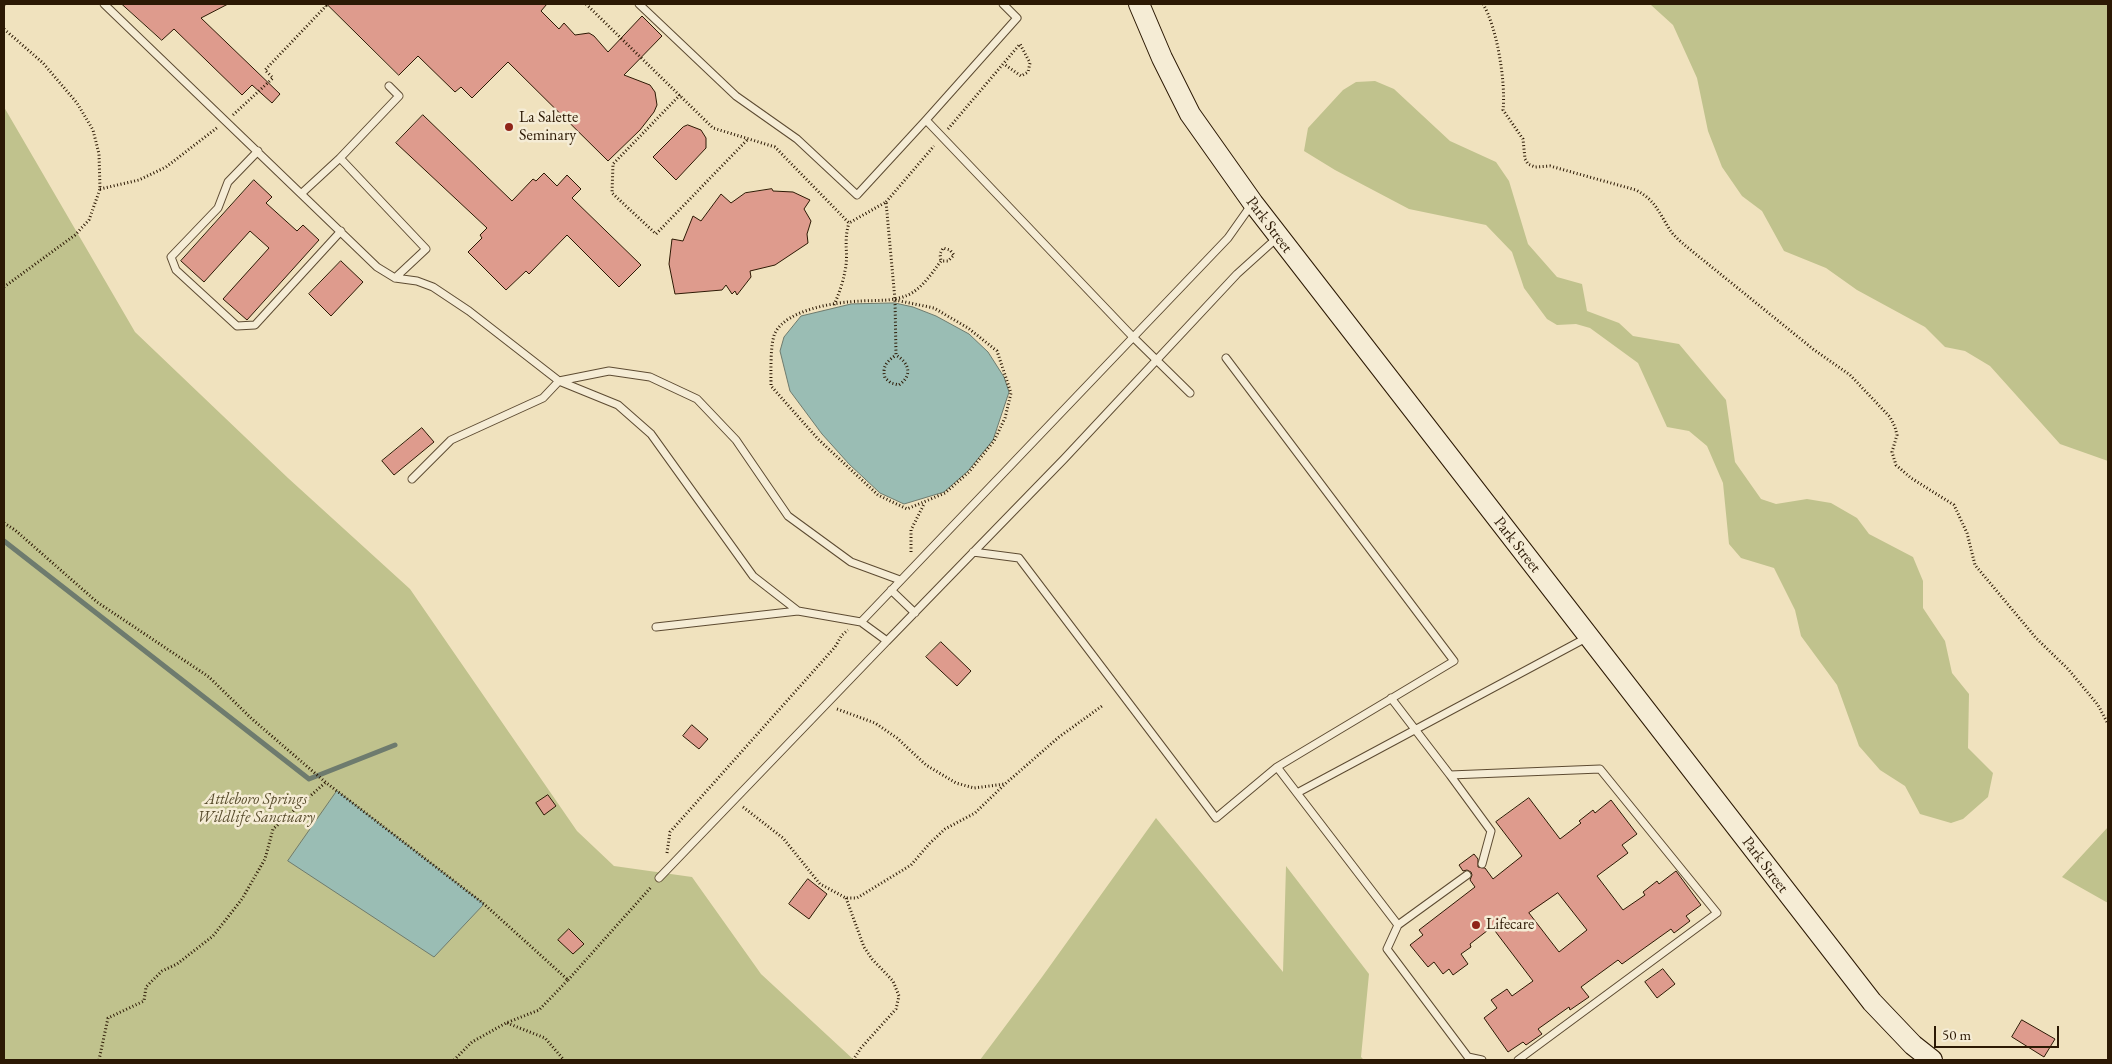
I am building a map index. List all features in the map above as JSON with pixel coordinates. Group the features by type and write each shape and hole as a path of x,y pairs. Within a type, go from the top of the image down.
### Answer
{"main road":[{"name":"Park Street","path":"1139,4 1162,58 1190,114 1252,203 1872,1002 1913,1045 1932,1060"}],"lane":[{"path":"104,4 377,267 395,278 417,281 433,287 469,311 559,381 618,406 651,434 753,576 798,611"},
{"path":"639,4 736,96 797,139 857,195 1017,18 1003,4"},
{"path":"302,193 340,158 399,96 389,86"},
{"path":"926,120 1132,336 1190,393"},
{"path":"258,151 228,182 218,208 171,258 176,270 237,326 255,325 341,231"},
{"path":"340,158 426,249 395,278"},
{"path":"862,622 1132,336 1228,238 1252,203"},
{"path":"659,878 1064,459 1237,274 1278,237"},
{"path":"973,552 1019,558 1216,818 1277,766 1454,661 1226,358"},
{"path":"412,479 451,440 544,398 559,381 609,371 650,376 697,399 736,440 788,516 851,562 900,580"},
{"path":"891,590 915,612"},
{"path":"656,627 798,611 862,622 888,641"},
{"path":"1297,793 1589,637"},
{"path":"1391,698 1491,831 1482,864"},
{"path":"1277,766 1398,924"},
{"path":"1450,775 1600,769 1717,912 1518,1060"},
{"path":"1467,875 1398,924 1387,949 1468,1057 1482,1060"}],"path":[{"path":"586,4 713,128 775,147 849,223"},
{"path":"1483,4 1487,11 1498,52 1505,93 1503,110 1523,139 1525,159 1528,164 1535,167 1550,166 1636,190 1647,196 1657,206 1671,231 1687,247 1812,349 1850,375 1890,417 1896,427 1897,435 1892,452 1896,465 1911,478 1954,505 1966,533 1975,565 2036,638 2068,669 2098,705 2108,724"},
{"path":"4,29 43,63 77,103 93,130 99,154 100,189 89,220 76,235 4,287"},
{"path":"833,305 840,292 846,270 845,237 849,223 886,202 1020,44 1030,63 1028,72 1020,76 1004,64"},
{"path":"680,95 613,164 612,193 656,234 748,138"},
{"path":"886,202 895,300 896,355"},
{"path":"895,300 919,289 941,261 940,254 943,248 950,250 954,255 948,261 941,261"},
{"path":"895,300 934,308 968,328 998,351 1011,393 1005,418 994,441 963,477 945,494 924,504 907,509 878,495 818,439 771,386 771,359 775,333 786,321 799,312 850,301 895,300"},
{"path":"896,355 904,360 908,366 908,374 899,385 885,378 883,369 885,364 896,355"},
{"path":"911,553 911,530 924,504"},
{"path":"4,523 15,530 97,602 209,677 252,719 326,782 484,904 568,980"},
{"path":"454,1060 472,1042 506,1023 539,1010 568,980 659,878 665,865 670,832 835,647 842,635 862,622"},
{"path":"825,705 875,722 897,738 926,765 956,784 974,788 1005,784"},
{"path":"734,801 783,838 820,884 846,898 857,898 911,865 935,838 946,829 975,813 1059,736 1102,706"},
{"path":"99,1060 108,1018 144,1000 146,987 162,971 177,964 213,936 242,899 265,859 272,829 326,782"},
{"path":"846,898 864,947 872,960 893,981 900,996 896,1009 861,1048 853,1060"},
{"path":"506,1023 545,1038 564,1060"}],"green space":[{"path":"1644,4 2108,4 2108,461 2060,444 1990,366 1965,351 1945,347 1925,327 1857,290 1826,268 1784,251 1762,211 1742,196 1722,167 1708,131 1697,78 1673,25 1651,5"},
{"path":"1375,81 1394,89 1450,141 1496,162 1509,181 1528,244 1557,277 1582,284 1587,311 1619,323 1633,336 1679,344 1726,400 1735,462 1761,499 1776,504 1807,499 1831,503 1857,518 1869,534 1913,557 1923,581 1923,608 1945,641 1952,673 1969,694 1968,748 1993,773 1988,797 1963,819 1951,823 1920,814 1905,786 1880,770 1859,746 1837,685 1801,636 1795,610 1774,568 1741,558 1729,544 1723,483 1707,446 1689,431 1667,427 1638,363 1590,328 1576,324 1557,325 1547,319 1524,288 1512,252 1486,225 1409,209 1335,170 1304,151 1308,128 1343,90 1356,82"},
{"name":"Attleboro Springs Wildlife Sanctuary","path":"4,107 135,332 288,478 410,589 577,831 614,866 692,877 761,974 854,1060 4,1060"},
{"path":"1156,818 1283,972 1286,866 1369,974 1361,1057 1364,1060 980,1060"},
{"path":"2108,827 2108,903 2062,877"}],"water":[{"path":"895,303 913,307 936,316 969,334 988,352 1004,377 1009,392 993,440 968,471 944,492 904,504 880,493 849,464 822,434 790,391 780,351 784,337 801,316 851,304"},
{"path":"337,791 484,904 434,957 288,861"}],"building":[{"path":"122,4 228,4 201,18 280,94 272,103 252,85 242,95 174,29 162,40"},
{"path":"327,4 547,4 541,11 559,29 564,23 575,35 589,33 608,52 642,16 662,36 624,75 650,85 655,92 657,105 640,130 608,161 508,62 472,98 461,87 455,92 418,56 399,75"},
{"path":"423,115 512,201 533,179 536,181 544,173 557,186 567,175 581,189 572,198 641,265 619,287 567,235 529,274 526,271 506,290 468,252 482,238 480,235 487,228 396,143"},
{"path":"688,125 701,130 706,138 706,148 676,180 653,157 683,127"},
{"path":"254,180 272,197 266,203 297,231 303,225 319,240 247,320 223,299 269,248 250,231 204,282 181,261"},
{"path":"772,189 773,191 793,192 810,200 804,209 811,221 807,234 808,243 775,265 750,271 751,277 737,295 735,291 732,294 726,285 722,290 675,294 669,264 672,239 683,241 693,216 701,221 721,194 731,203 745,193"},
{"path":"341,261 363,282 331,316 309,294"},
{"path":"422,428 434,442 394,475 382,461"},
{"path":"941,642 971,671 957,686 926,657"},
{"path":"692,725 708,739 699,749 683,736"},
{"path":"548,795 556,806 544,815 536,803"},
{"name":"Lifecare","path":"1529,798 1560,839 1581,823 1579,821 1593,810 1595,813 1611,800 1637,834 1622,845 1628,853 1597,876 1623,910 1645,895 1643,892 1657,881 1659,884 1676,871 1701,905 1686,916 1690,921 1674,933 1671,929 1622,964 1618,960 1581,987 1589,997 1570,1010 1569,1007 1538,1029 1542,1034 1526,1045 1523,1042 1508,1052 1484,1018 1497,1008 1491,1000 1507,989 1512,996 1533,981 1492,927 1470,944 1471,947 1461,954 1468,964 1453,975 1449,969 1443,974 1434,962 1428,967 1410,945 1423,935 1419,930 1475,887 1470,880 1471,872 1463,871 1459,865 1474,854 1478,859 1478,867 1485,868 1493,879 1522,856 1496,822","holes":["1558,893 1587,930 1559,952 1529,913"]},
{"path":"808,879 827,894 809,919 789,904"},
{"path":"569,929 584,944 573,954 558,940"},
{"path":"1663,969 1675,984 1657,998 1645,982"},
{"path":"2022,1020 2055,1039 2044,1057 2012,1037"}],"waterway":[{"path":"4,541 309,779 395,745"}],"place":[{"name":"La Salette Seminary","path":"509,127"},
{"name":"Lifecare","path":"1476,925"}]}
